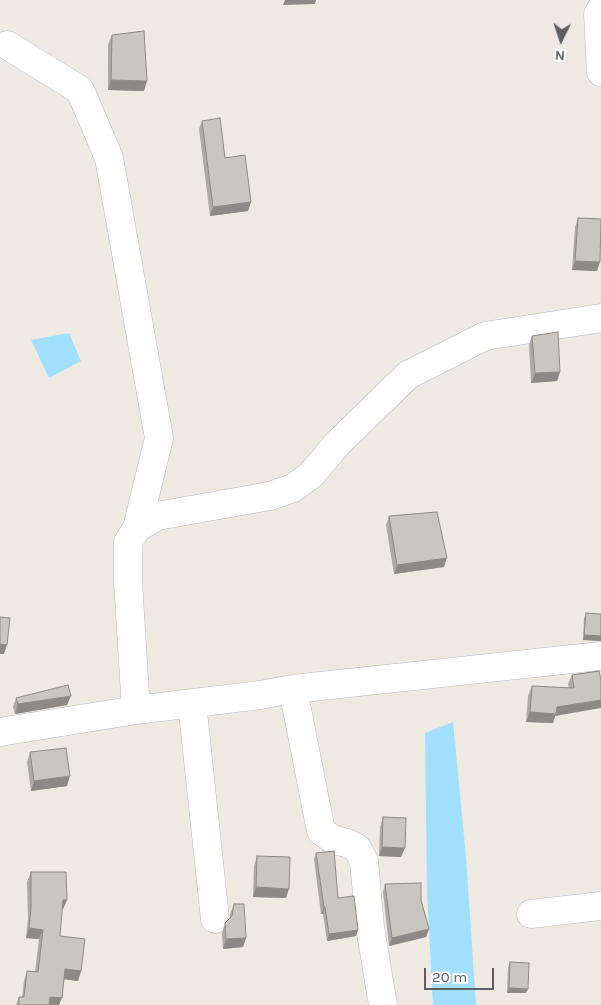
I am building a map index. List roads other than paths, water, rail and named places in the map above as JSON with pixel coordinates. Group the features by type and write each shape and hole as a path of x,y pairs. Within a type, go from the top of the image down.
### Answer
{"street":[{"path":"601,9 598,14 601,72"},
{"path":"7,46 80,90 109,158 159,438 136,528 128,542 128,581 136,710"},
{"path":"136,528 157,516 270,496 292,488 311,475 337,444 408,374 484,336 601,318"},
{"path":"0,732 136,710 294,689 601,656"},
{"path":"294,689 321,831 334,840 357,848 364,861 370,927 383,1005"},
{"path":"192,703 215,919"},
{"path":"531,914 601,906"}],"water":[{"path":"69,333 81,361 49,378 31,340"},
{"path":"453,722 466,857 476,1005 433,1005 427,892 425,733"}]}
